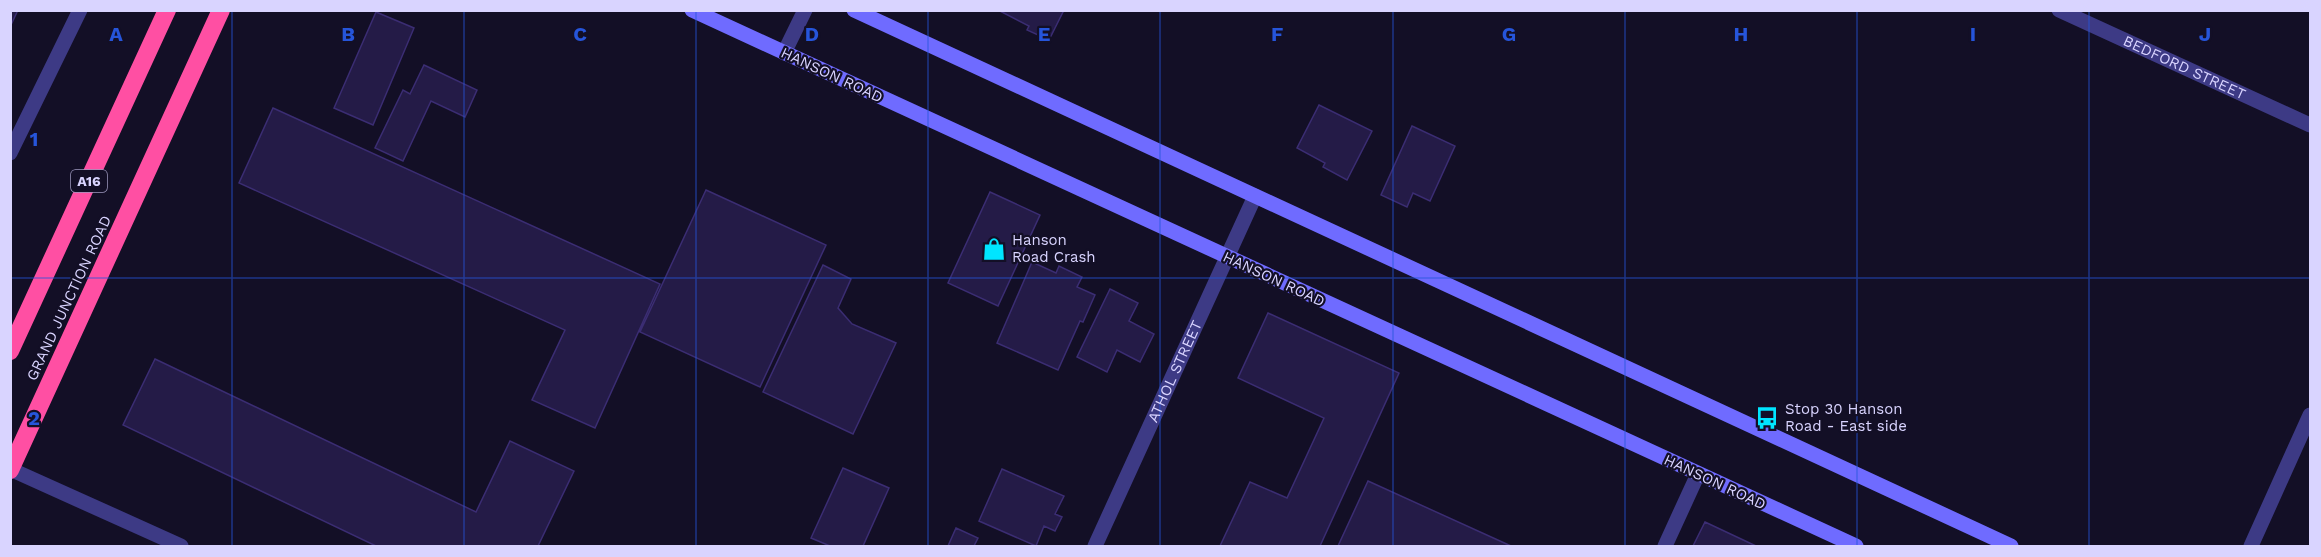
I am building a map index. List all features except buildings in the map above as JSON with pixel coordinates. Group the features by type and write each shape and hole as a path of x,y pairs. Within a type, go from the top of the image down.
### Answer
{"highway":[{"name":"GRAND JUNCTION ROAD","path":"10,351 167,10"},
{"name":"GRAND JUNCTION ROAD","path":"11,469 221,10"}],"main road":[{"name":"HANSON ROAD","path":"692,10 1856,546"},
{"path":"854,10 2011,546"}],"street":[{"path":"10,153 80,10"},
{"path":"784,53 805,10"},
{"name":"BEDFORD STREET","path":"2059,10 2310,125"},
{"name":"ATHOL STREET","path":"1095,546 1256,196"},
{"path":"2251,546 2310,415"},
{"path":"11,469 182,546"},
{"path":"1665,546 1698,474"}],"place":[{"name":"Hanson Road Crash","path":"994,249"},
{"name":"Stop 30 Hanson Road - East side","path":"1767,418"}]}
